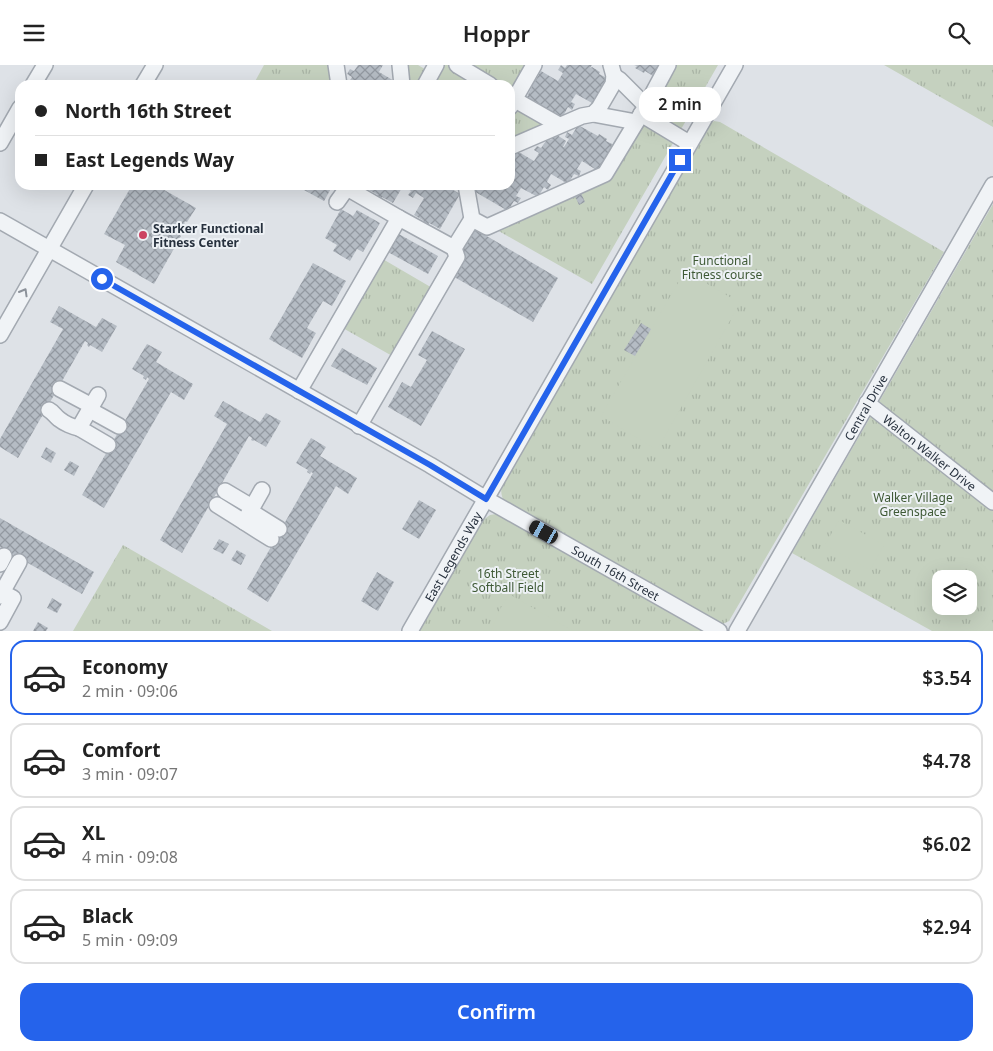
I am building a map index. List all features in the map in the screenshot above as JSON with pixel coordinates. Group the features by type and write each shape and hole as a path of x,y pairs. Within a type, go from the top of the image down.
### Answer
{"street":[{"path":"36,80 45,65"},
{"path":"146,80 155,65"},
{"path":"336,65 338,80"},
{"path":"400,65 402,80"},
{"path":"456,65 482,80"},
{"path":"515,95 534,65"},
{"path":"472,219 488,227 605,175 668,65"},
{"name":"East Legends Way","path":"410,631 735,65"},
{"path":"427,80 431,67"},
{"path":"613,71 641,114 689,143"},
{"path":"593,114 599,108 613,84 613,71"},
{"path":"515,103 559,125"},
{"path":"515,145 582,116 593,114 641,114"},
{"path":"0,143 15,117"},
{"name":"Central Drive","path":"737,631 993,185"},
{"path":"0,335 83,190"},
{"path":"337,202 344,190"},
{"path":"354,190 399,218 454,248 457,257 360,426"},
{"path":"454,248 472,219 467,190"},
{"path":"299,391 399,218"},
{"name":"South 16th Street","path":"0,221 719,631"},
{"path":"60,389 93,404 119,426"},
{"name":"Walton Walker Drive","path":"867,403 993,502"},
{"path":"80,428 93,404"},
{"path":"49,410 58,418 74,427 80,428 108,445"},
{"path":"249,513 262,490"},
{"path":"225,491 275,534"},
{"path":"217,505 249,513"},
{"path":"0,622 13,598 1,593 19,562"}],"green space":[{"path":"264,65 333,65 334,80 256,80"},
{"path":"403,65 418,65 435,75 441,65 531,65 515,94 515,80 404,80"},
{"path":"673,65 718,65 592,284 497,230 609,175"},
{"path":"884,65 993,65 993,127"},
{"path":"515,103 551,124 515,142"},
{"name":"Functional Fitness course","path":"714,121 720,122 944,252 729,621 723,624 715,624 505,503 501,491 503,483 710,124"},
{"name":"Walker Village Greenspace","path":"993,204 993,631 932,631 792,553"},
{"path":"381,258 434,289 394,357 341,327"},
{"path":"685,271 740,303 657,450 601,416"},
{"name":"16th Street Softball Field","path":"496,514 703,631 419,631 483,520 490,515"},
{"path":"839,520 884,545 870,570 825,545"},
{"path":"123,545 272,631 73,631"},
{"path":"509,594 573,631 491,631 499,611"}],"building":[{"path":"358,65 383,65 379,72 393,80 350,80 352,77 347,74 350,69 354,71"},
{"path":"561,65 565,68 567,65 592,65 590,68 592,67 600,72 599,74 607,78 601,88 605,91 602,95 598,93 592,103 576,94 571,102 575,104 572,110 568,107 562,118 527,97 532,86 528,84 531,79 535,81 541,71 558,81 563,73 558,70"},
{"path":"634,65 659,65 653,76 635,68 637,66"},
{"path":"578,125 598,136 599,134 607,139 606,141 614,145 607,156 612,158 598,171 582,161 577,169 581,171 579,176 574,174 568,184 551,174 547,182 551,185 548,190 544,187 538,197 521,188 516,196 521,198 518,203 514,201 508,211 472,190 515,190 515,154 517,151 534,161 539,153 534,150 537,146 541,148 548,138 551,140 554,133 566,141 563,147 569,139 565,137 567,132 572,135"},
{"name":"Starker Functional Fitness Center","path":"129,190 164,190 196,208 187,222 184,223 186,225 182,233 179,232 178,234 181,236 154,284 116,262 125,245 104,234"},
{"path":"304,190 330,190 324,201"},
{"path":"369,190 401,190 393,203 382,197 380,201 375,199 378,195"},
{"path":"409,190 453,190 460,194 440,229 429,223 427,228 422,225 424,221 414,215 424,198 416,193 413,198 408,195 411,191"},
{"path":"581,193 585,202 579,205 575,196"},
{"path":"341,209 353,216 357,210 380,223 363,252 357,249 350,261 333,251 337,245 325,238"},
{"path":"475,229 558,278 533,322 449,274"},
{"path":"397,233 438,256 428,274 386,251"},
{"path":"313,263 346,281 332,306 323,301 307,328 316,333 302,358 269,339"},
{"path":"59,306 96,327 102,318 117,326 102,352 90,345 89,347 85,341 18,458 0,447 0,439 63,329 50,322"},
{"path":"641,323 651,329 635,356 624,350"},
{"path":"432,331 465,349 421,426 388,407 402,382 411,387 427,360 418,355"},
{"path":"147,344 162,352 156,362 193,384 184,400 171,392 104,508 82,495 149,379 147,377 146,380 143,378 144,376 132,369"},
{"path":"342,348 377,368 367,385 331,366"},
{"path":"223,401 260,422 266,413 281,421 266,447 251,440 252,438 249,436 182,553 160,540 227,424 214,416"},
{"path":"311,438 326,447 320,456 357,478 348,494 336,486 268,602 247,589 313,473 311,472 310,474 307,472 308,470 296,463"},
{"path":"46,447 56,453 51,463 41,457"},
{"path":"70,461 79,466 74,476 64,470"},
{"path":"419,500 436,510 419,539 402,529"},
{"path":"0,518 94,572 82,594 0,547"},
{"path":"219,539 229,544 223,554 213,549"},
{"path":"237,550 246,555 241,565 231,560"},
{"path":"377,572 394,582 378,611 361,601"},
{"path":"52,598 62,604 57,613 47,608"},
{"path":"38,622 48,628 46,631 33,631"}],"place":[{"name":"Starker Functional Fitness Center","path":"143,235"}],"route":[{"path":"102,279 430,465 486,499 680,160"}]}
